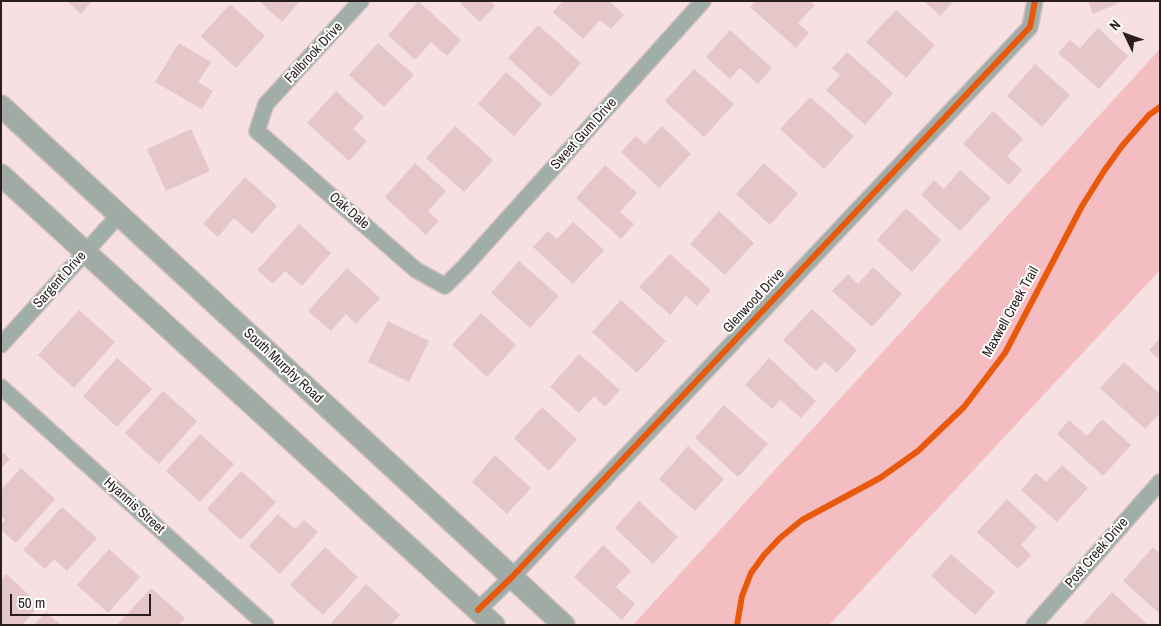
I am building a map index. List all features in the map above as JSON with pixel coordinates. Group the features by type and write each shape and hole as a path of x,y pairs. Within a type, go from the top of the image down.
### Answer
{"main road":[{"name":"South Murphy Road","path":"1,106 564,625"},
{"path":"1,175 494,625"}],"street":[{"name":"Fallbrook Drive","path":"266,104 361,1"},
{"name":"Sweet Gum Drive","path":"465,266 704,1"},
{"name":"Glenwood Drive","path":"478,610 512,577 1030,27 1035,2"},
{"name":"Oak Dale","path":"266,104 257,131 416,270 445,286 465,266"},
{"name":"Sargent Drive","path":"1,344 119,215"},
{"name":"Hyannis Street","path":"1,387 266,625"},
{"name":"Post Creek Drive","path":"1034,625 1160,482"}],"shaded area":[{"path":"1160,49 1160,270 829,625 633,625"}],"building":[{"path":"67,1 92,1 81,14"},
{"path":"259,1 300,1 282,22"},
{"path":"418,1 461,40 447,56 431,42 415,60 388,35"},
{"path":"458,1 490,1 495,6 480,22"},
{"path":"563,1 609,1 624,15 611,29 600,20 583,39 553,12"},
{"path":"755,1 810,1 815,5 798,23 809,33 796,48 750,7"},
{"path":"924,1 954,1 940,16"},
{"path":"1088,1 1123,1 1093,14"},
{"path":"230,4 265,36 236,68 201,36"},
{"path":"896,10 935,45 906,78 866,42"},
{"path":"538,25 581,63 551,97 508,58"},
{"path":"1098,28 1128,56 1099,89 1058,53 1070,40 1080,48"},
{"path":"730,30 772,68 758,84 740,68 730,79 706,57"},
{"path":"179,43 211,62 198,82 213,91 202,109 155,82"},
{"path":"378,43 414,75 384,107 349,75"},
{"path":"847,52 893,93 865,125 826,90 840,75 832,68"},
{"path":"1035,64 1070,95 1042,127 1007,96"},
{"path":"694,69 734,104 704,137 665,101"},
{"path":"506,72 542,104 514,136 478,104"},
{"path":"336,91 364,117 353,129 367,141 349,161 307,123"},
{"path":"810,97 854,136 824,169 780,129"},
{"path":"993,111 1023,139 1007,156 1022,170 1009,185 963,144"},
{"path":"455,126 493,160 464,192 426,158"},
{"path":"662,126 691,154 659,188 621,152 636,136 645,144"},
{"path":"191,129 210,171 166,191 147,149"},
{"path":"415,163 446,191 428,211 439,221 426,235 385,197"},
{"path":"764,163 798,194 770,225 736,194"},
{"path":"605,165 637,193 620,212 634,224 621,239 576,198"},
{"path":"960,170 991,198 960,231 921,195 934,180 944,189"},
{"path":"245,177 277,206 252,234 234,218 218,237 203,224"},
{"path":"906,208 941,240 912,272 877,240"},
{"path":"719,211 754,243 725,275 690,244"},
{"path":"573,222 604,250 573,284 533,247 548,231 557,239"},
{"path":"299,224 331,253 302,286 285,271 273,284 257,270"},
{"path":"670,254 711,290 697,306 686,296 670,315 639,287"},
{"path":"519,261 559,296 530,328 491,293"},
{"path":"873,267 902,294 872,327 832,291 848,274 858,284"},
{"path":"347,268 380,298 356,324 346,314 331,331 308,311"},
{"path":"621,300 666,341 637,373 592,332"},
{"path":"812,309 857,350 837,373 825,362 816,371 783,340"},
{"path":"79,310 115,342 74,388 38,355"},
{"path":"481,313 516,345 487,377 452,345"},
{"path":"388,321 429,341 409,382 368,362"},
{"path":"1160,338 1160,360 1149,350"},
{"path":"579,354 620,390 605,407 594,396 579,413 550,387"},
{"path":"117,358 152,389 117,427 83,396"},
{"path":"769,358 816,401 801,418 780,400 772,409 745,385"},
{"path":"1124,362 1160,394 1160,413 1145,429 1100,388"},
{"path":"163,391 197,421 159,464 125,433"},
{"path":"724,405 768,444 738,477 695,438"},
{"path":"542,407 577,439 549,471 514,438"},
{"path":"1102,419 1131,445 1103,476 1057,434 1069,420 1087,436"},
{"path":"200,434 234,464 200,502 166,471"},
{"path":"688,446 724,479 695,511 659,479"},
{"path":"1,451 10,459 1,468"},
{"path":"495,455 531,488 507,514 472,482"},
{"path":"1062,465 1088,488 1057,522 1021,490 1036,473 1046,482"},
{"path":"21,468 55,499 16,543 1,530 1,525 5,520 1,516 1,490"},
{"path":"241,471 276,502 241,540 207,509"},
{"path":"1007,499 1037,527 1021,545 1031,555 1018,569 977,532"},
{"path":"639,501 678,537 653,564 615,528"},
{"path":"62,507 97,538 67,571 54,559 45,569 23,550"},
{"path":"278,514 295,529 304,520 318,532 280,574 249,546"},
{"path":"603,545 631,571 616,587 635,604 622,620 574,577"},
{"path":"325,547 358,577 323,615 290,585"},
{"path":"1153,547 1160,554 1160,614 1123,581"},
{"path":"109,549 140,577 108,613 77,585"},
{"path":"951,554 995,592 975,615 931,576"},
{"path":"6,574 40,605 22,625 1,625 1,580"},
{"path":"366,584 400,615 391,625 333,625 331,623"},
{"path":"151,588 185,618 179,625 117,625"},
{"path":"1112,592 1148,625 1082,625"},
{"path":"46,612 61,625 34,625"}],"cycle path":[{"path":"478,610 512,577 1030,27 1035,1"},
{"name":"Maxwell Creek Trail","path":"737,625 742,596 751,573 780,538 802,520 880,478 918,451 964,407 1005,353 1082,206 1104,171 1122,146 1149,115 1160,107"}]}
